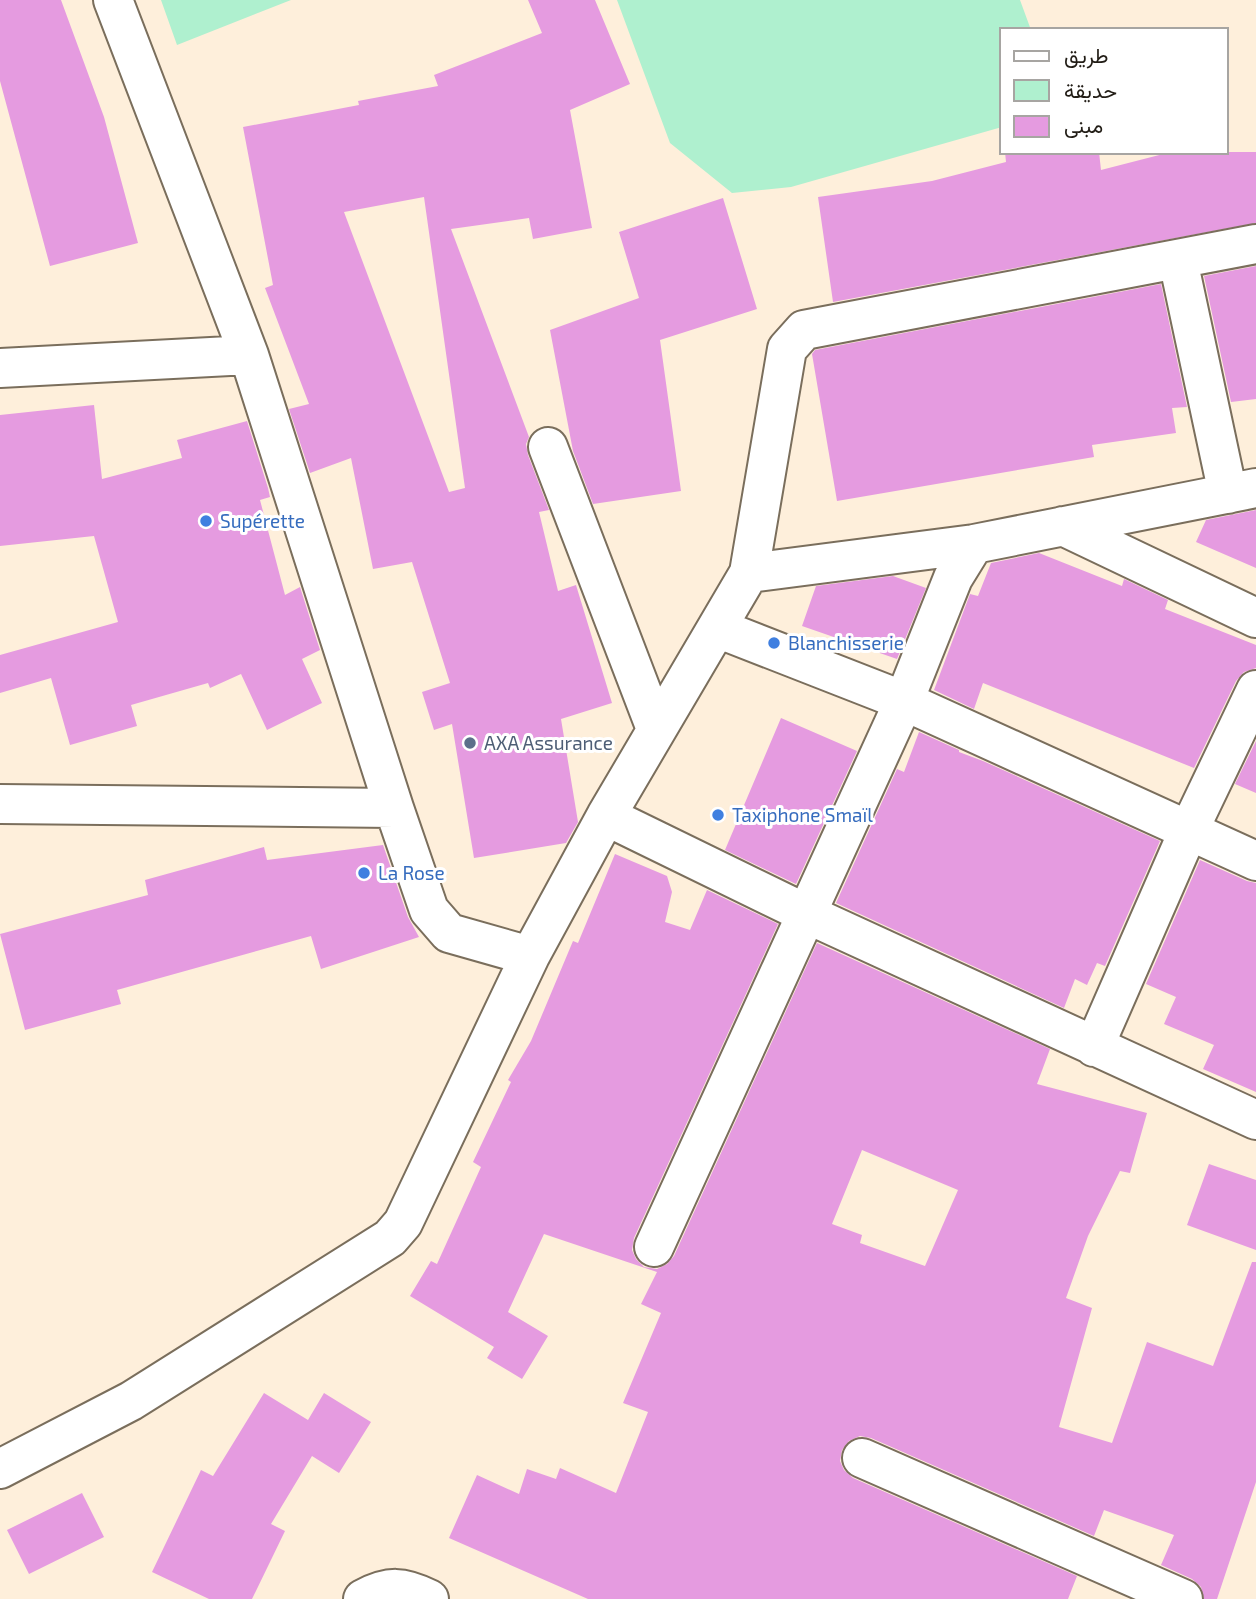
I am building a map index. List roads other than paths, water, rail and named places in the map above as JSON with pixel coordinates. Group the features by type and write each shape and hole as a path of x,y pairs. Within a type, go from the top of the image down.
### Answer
{"street":[{"path":"113,0 249,355 429,910 449,933 530,956"},
{"path":"0,1469 131,1401 390,1238 403,1223 530,956 606,816 749,573 787,349 804,330 1256,244"},
{"path":"749,573 974,544 1242,491 1178,260"},
{"path":"0,369 249,355"},
{"path":"548,447 656,729"},
{"path":"1063,526 1256,618"},
{"path":"654,1247 904,701 953,578 974,544"},
{"path":"717,628 904,701 1256,861"},
{"path":"1094,1047 1188,832 1256,690"},
{"path":"0,804 394,808"},
{"path":"606,816 807,914 1256,1120"},
{"path":"862,1458 1183,1599"},
{"path":"363,1599 381,1589 409,1589 429,1599"}],"place":[{"name":"Supérette","path":"206,521"},
{"name":"Blanchisserie","path":"774,643"},
{"name":"AXA Assurance","path":"470,743"},
{"name":"Taxiphone Smaïl","path":"718,815"},
{"name":"La Rose","path":"364,873"}]}
